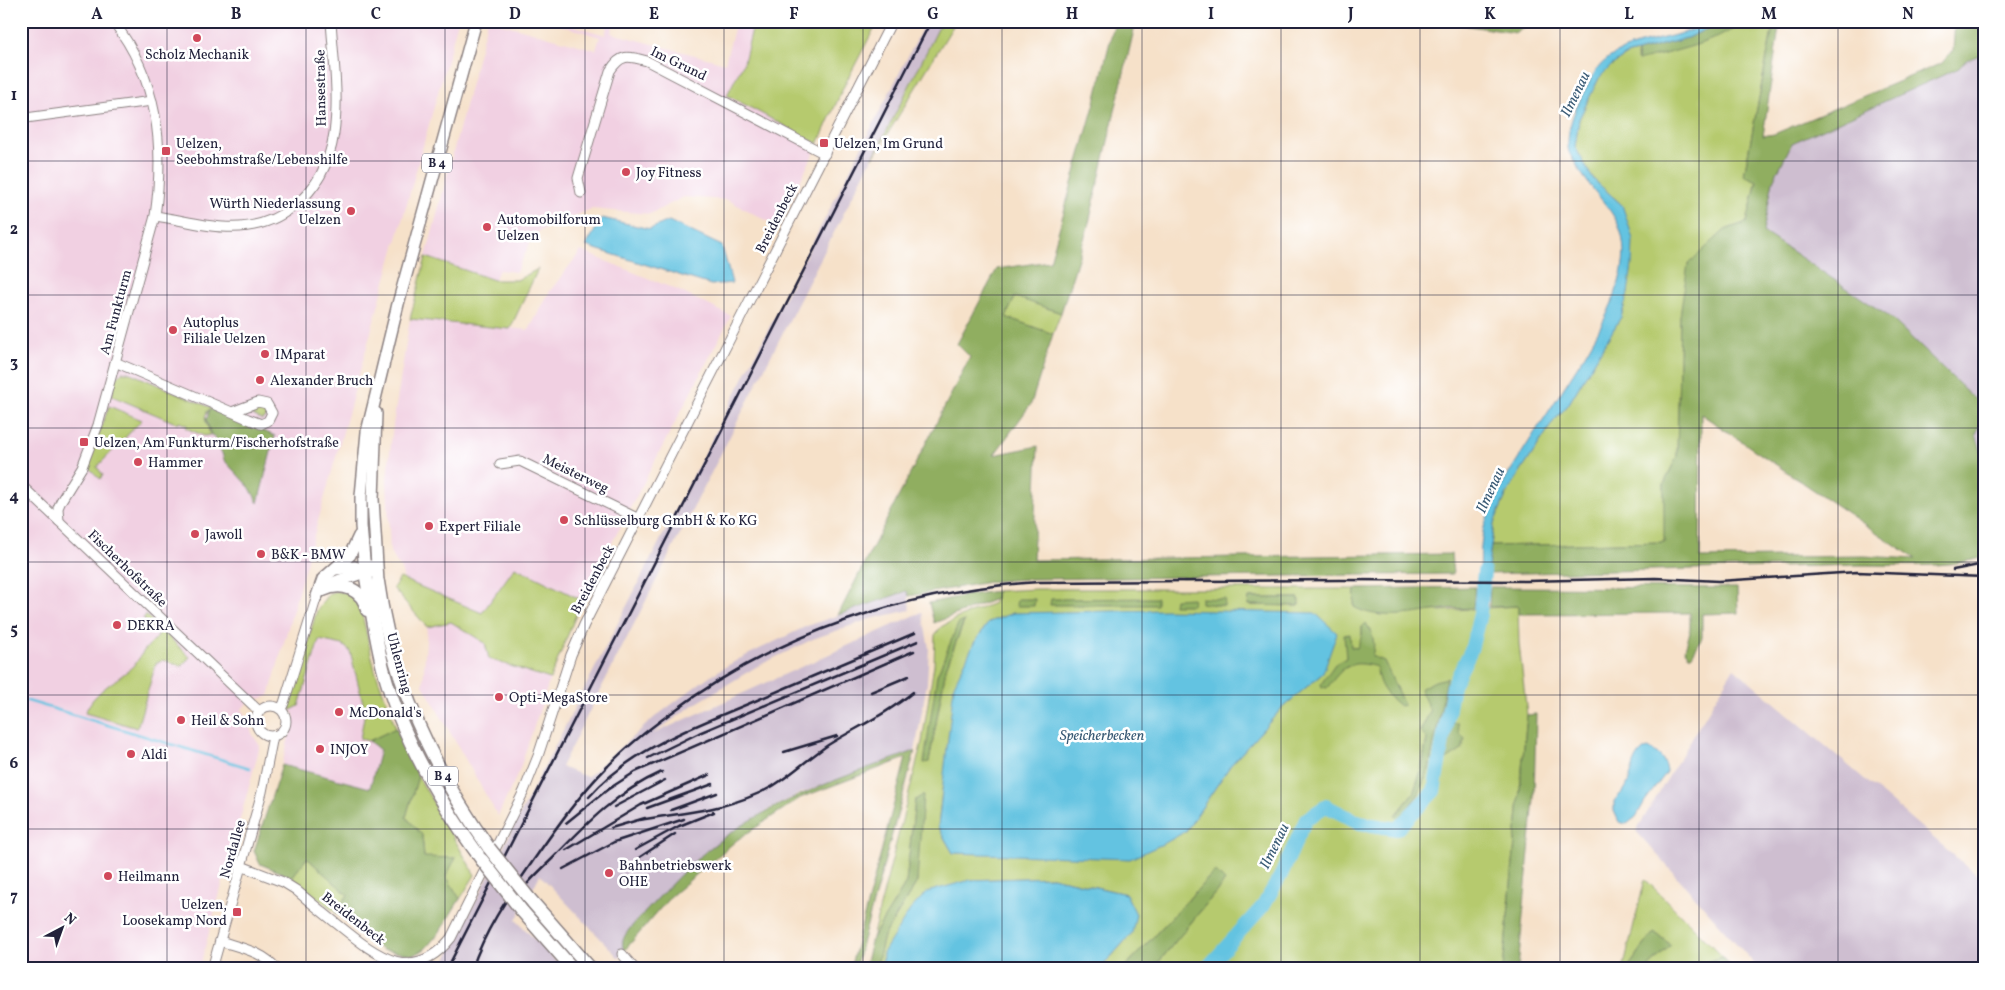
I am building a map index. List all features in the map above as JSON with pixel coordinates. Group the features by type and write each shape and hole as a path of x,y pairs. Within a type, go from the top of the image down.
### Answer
{"highway":[{"name":"Uhlenring","path":"365,571 383,668 399,713 422,764 455,821 482,860 522,911 573,969"},
{"name":"Uhlenring","path":"378,582 393,651 416,717 443,776 489,848 528,898 591,969"},
{"path":"320,593 334,586 345,586 353,589 362,598 366,606 383,668"}],"main road":[{"name":"B 4","path":"365,571 361,526 363,456 367,432 376,402 398,304 476,21"},
{"name":"B 4","path":"376,402 373,499 378,582"},
{"path":"320,593 324,578 354,550 361,526"},
{"path":"320,593 340,578 360,575 365,571 375,555"},
{"path":"335,569 350,567 365,571 378,582"}],"street":[{"name":"Am Funkturm","path":"59,521 58,508 61,501 74,482 89,451 155,216 160,184 157,127 146,80 127,39 113,21"},
{"name":"Hansestraße","path":"155,216 223,227 252,226 281,217 305,198 323,173 334,141 336,99 331,21"},
{"name":"Breidenbeck","path":"241,866 283,882 296,890 370,950 386,960 402,963 419,961 434,954 446,943 455,930 524,791 538,756 571,655 584,625 892,21"},
{"name":"Im Grund","path":"581,193 578,178 610,71 619,60 629,56 647,61 825,154"},
{"path":"21,116 26,118 152,101"},
{"path":"115,362 232,412"},
{"name":"Meisterweg","path":"500,464 520,461 639,519"},
{"name":"Fischerhofstraße","path":"21,485 259,711"},
{"path":"281,709 320,593"},
{"path":"270,705 281,709 287,718 286,727 280,734 273,736 265,735 258,729 256,721 259,711 270,705"},
{"name":"Nordallee","path":"212,969 262,792 273,736"},
{"path":"220,941 254,951 266,958 277,969"},
{"path":"622,954 636,969"}],"shaded area":[{"path":"21,21 458,21 269,696 259,699 253,696 242,709 260,746 199,969 21,969"},
{"path":"487,21 596,50 600,37 547,21 556,21 605,35 609,21 614,21 611,33 725,63 735,25 721,21 754,21 744,62 727,96 818,144 778,227 728,200 684,197 650,214 591,209 535,233 516,272 499,270 494,280 426,257"},
{"name":"Bahnbetriebswerk OHE","path":"926,21 942,21 561,767 587,777 655,717 708,677 739,659 807,626 908,591 910,610 870,619 813,639 756,667 692,706 653,734 922,612 929,648 927,683 915,751 801,793 769,809 733,831 698,859 631,927 623,938 624,951 619,958 540,875 516,920 564,969 441,969"},
{"path":"1984,53 1984,408 1891,318 1763,232 1773,181 1792,143 1959,68 1965,61"},
{"path":"581,251 677,290 731,316 582,600 515,568 482,613 404,580 401,569 390,552 387,479 393,425 410,319 529,330 550,291"},
{"path":"1984,415 1984,461 1976,434"},
{"path":"451,622 485,643 489,659 550,679 519,771 498,816 423,685 427,627"},
{"path":"319,639 343,645 350,651 365,711 360,739 369,741 380,750 370,788 282,765 294,716 291,710 299,706"},
{"path":"1734,668 1984,881 1984,969 1759,969 1636,831"}],"green space":[{"path":"754,21 878,21 844,86 818,144 727,95 744,62"},
{"path":"942,21 956,21 873,158"},
{"path":"1115,21 1136,21 1088,227 1061,313 1015,297 1006,317 1053,334 1031,404 994,455 1038,446 1033,560 1451,554 1453,574 1027,579 995,581 909,596 907,591 838,615 970,357 957,344 997,269 1050,261 1095,102"},
{"path":"1436,21 1528,21 1528,25 1516,33"},
{"path":"1724,21 1743,21 1735,28 1710,40 1638,61 1637,52 1687,38"},
{"path":"1743,21 1774,21 1744,175 1757,180 1747,222 1725,230 1680,316 1677,456 1664,484 1665,542 1491,546 1494,523 1507,493 1553,422 1568,405 1621,317 1628,293 1622,205 1593,179 1575,147 1579,119 1599,78 1626,55 1637,52 1637,60 1739,27"},
{"path":"1774,21 1780,21 1763,136 1774,134 1942,63 1953,50 1955,21 1984,21 1984,53 1965,61 1959,68 1792,143 1773,181 1763,232 1891,318 1984,408 1984,415 1976,434 1984,461 1984,557 1969,561 1922,566 1860,565 1487,574 1491,546 1664,542 1664,484 1677,456 1680,316 1688,264 1725,230 1747,222 1757,181 1744,175","holes":["1701,414 1916,559 1864,556 1700,558"]},
{"path":"426,257 494,280 517,280 538,269 510,329 410,319"},
{"path":"1015,296 1061,313 1053,334 1005,317"},
{"path":"122,372 128,372 212,408 207,411 205,418 210,435 204,436 186,428 187,425 179,422 178,424 112,396 115,379"},
{"path":"256,405 265,408 268,416 262,420 249,413 249,409"},
{"path":"109,406 142,420 97,467 103,475 100,479 87,466"},
{"path":"214,409 275,436 258,503 250,488 224,460 215,438 211,435 206,419 208,411"},
{"path":"515,567 582,600 550,679 489,659 485,643 451,622 427,627 393,588 400,578 482,613"},
{"path":"1475,587 1473,608 1387,615 1365,612 1354,607 1355,589"},
{"path":"1490,587 1737,588 1738,613 1702,614 1702,638 1691,657 1685,649 1690,632 1690,613 1518,614 1518,606 1489,607"},
{"path":"1036,589 1355,589 1354,607 1440,611 1518,606 1519,644 1527,715 1503,969 1153,969 1225,881 1215,871 1123,969 1100,969 1132,933 1126,894 1052,877 970,880 883,953 882,969 876,969 884,936 917,882 915,800 906,883 872,938 922,742 934,665 935,635 941,627 955,619 994,603 997,591","holes":["1249,598 1299,598 1299,606 1248,605","1013,613 1323,673 1282,708 1230,766 1186,831 985,853 953,853 938,827 942,790 974,643 989,622","964,622 946,668 929,762 937,675","1362,627 1372,656 1400,706 1377,666 1358,662 1341,670 1351,647 1358,648","1447,678 1429,769 1418,795 1399,820 1396,816 1413,794 1421,770 1427,739 1420,732"]},
{"path":"335,591 348,593 360,605 375,670 396,728 369,741 360,739 365,711 350,651 343,645 319,640 299,706 291,710 289,703 317,610 328,594"},
{"path":"997,591 996,599 934,623 929,603"},
{"path":"1157,598 1157,605 1050,605 1051,599"},
{"path":"1193,598 1192,605 1174,605 1175,599"},
{"path":"1201,598 1225,599 1224,606 1201,603"},
{"path":"1249,598 1299,598 1299,606 1248,605"},
{"path":"1017,599 1035,599 1034,606 1016,606"},
{"path":"146,615 190,657 182,666 163,660 156,663 137,728 85,713 94,698 134,665 159,635 143,618"},
{"path":"964,621 946,668 929,762 924,763 937,675 958,624"},
{"path":"1366,623 1373,639 1372,656 1384,661 1404,705 1400,706 1390,698 1383,689 1377,673 1377,667 1368,665 1353,664 1348,666 1338,674 1327,688 1322,687 1321,684 1335,664 1346,658 1344,635 1350,634 1351,647 1357,648 1362,635 1362,627"},
{"path":"1447,678 1429,769 1418,795 1399,820 1395,816 1413,794 1421,770 1427,739 1420,732 1430,711 1420,689 1435,681"},
{"path":"1536,714 1534,799 1518,969 1503,969 1527,715"},
{"path":"1452,723 1458,723 1459,732 1465,739 1462,750 1445,761"},
{"path":"396,728 418,776 406,817 422,835 424,857 456,858 446,876 460,899 439,933 425,949 413,955 382,950 335,912 348,895 307,858 292,877 260,864 254,851 282,765 370,788 380,750 369,741"},
{"path":"915,751 855,969 850,969 906,758 800,798 737,840 671,896 624,951 623,941 631,927 688,867 721,840 746,823 800,795"},
{"path":"418,776 475,875 460,899 446,876 424,857 422,835 406,817"},
{"path":"923,795 917,882 884,936 876,969 864,969 872,938 906,883 915,800"},
{"path":"307,858 348,895 335,912 292,877"},
{"path":"1215,871 1225,881 1153,969 1123,969"},
{"path":"1645,879 1723,957 1702,963 1700,969 1646,969 1671,945 1654,932 1627,969 1623,969"},
{"path":"1654,932 1671,945 1646,969 1627,969"},
{"path":"1723,957 1732,969 1700,969 1702,963"}],"water":[{"path":"1709,21 1724,21 1687,38 1626,55 1611,66 1599,78 1579,119 1575,147 1593,179 1622,205 1633,240 1628,293 1621,317 1568,405 1553,422 1507,493 1494,523 1487,574 1481,593 1480,557 1483,529 1491,509 1514,464 1596,335 1611,304 1622,270 1624,252 1618,224 1585,178 1569,151 1568,137 1575,110 1592,77 1602,64 1615,54 1646,42 1680,34"},
{"path":"602,218 650,229 669,221 722,246 732,283 711,285 586,246"},
{"name":"Speicherbecken","path":"1166,610 1315,613 1337,633 1323,673 1282,708 1230,766 1186,831 1167,842 1130,859 953,853 938,827 954,685 974,643 989,622 1013,613"},
{"path":"1648,748 1661,757 1667,772 1645,801 1636,817 1627,824 1619,822 1614,811 1614,801 1628,784 1639,755"},
{"path":"1052,877 1126,894 1136,914 1132,933 1100,969 882,969 883,953 910,910 927,892 970,880"}],"waterway":[{"name":"Ilmenau","path":"1206,969 1263,906 1281,875 1306,819 1326,806 1360,823 1397,829 1434,791 1453,686 1471,650 1480,614 1484,572"},
{"path":"21,699 250,768"}],"railway":[{"path":"447,969 931,21"},
{"path":"1953,570 1984,564"},
{"path":"472,969 484,939 517,884 570,810 598,777 630,745 712,685 755,660 846,620 893,606 941,595 1039,582 1527,581 1655,578 1719,581 1857,572 1984,577"},
{"path":"589,797 625,765 666,740 915,633"},
{"path":"648,758 699,733 918,641"},
{"path":"566,823 607,790 635,772 914,651"},
{"path":"871,692 909,676"},
{"path":"640,820 708,809 757,794 773,786 828,745 882,714 913,692"},
{"path":"784,752 837,736"},
{"path":"512,902 532,878 604,809 631,789 662,772"},
{"path":"566,850 641,805 709,775"},
{"path":"614,807 665,780"},
{"path":"647,808 713,784"},
{"path":"671,810 717,793"},
{"path":"635,850 679,826 714,812"},
{"path":"611,828 645,818"},
{"path":"563,869 614,842 684,819"},
{"path":"640,857 675,834"}],"place":[{"name":"Scholz Mechanik","path":"197,38"},
{"name":"Uelzen, Im Grund","path":"824,143"},
{"name":"Uelzen, Seebohmstraße/Lebenshilfe","path":"166,151"},
{"name":"Joy Fitness","path":"626,172"},
{"name":"Würth Niederlassung Uelzen","path":"351,211"},
{"name":"Automobilforum Uelzen","path":"487,227"},
{"name":"Autoplus Filiale Uelzen","path":"173,330"},
{"name":"IMparat","path":"265,354"},
{"name":"Alexander Bruch","path":"260,380"},
{"name":"Uelzen, Am Funkturm/Fischerhofstraße","path":"84,442"},
{"name":"Hammer","path":"138,462"},
{"name":"Schlüsselburg GmbH & Ko KG","path":"564,520"},
{"name":"Expert Filiale","path":"429,526"},
{"name":"Jawoll","path":"195,534"},
{"name":"B&K - BMW","path":"261,554"},
{"name":"DEKRA","path":"117,625"},
{"name":"Opti-MegaStore","path":"499,697"},
{"name":"McDonald's","path":"339,712"},
{"name":"Heil & Sohn","path":"181,720"},
{"name":"INJOY","path":"320,749"},
{"name":"Aldi","path":"131,754"},
{"name":"Bahnbetriebswerk OHE","path":"609,873"},
{"name":"Heilmann","path":"108,876"},
{"name":"Uelzen, Loosekamp Nord","path":"237,912"}]}
